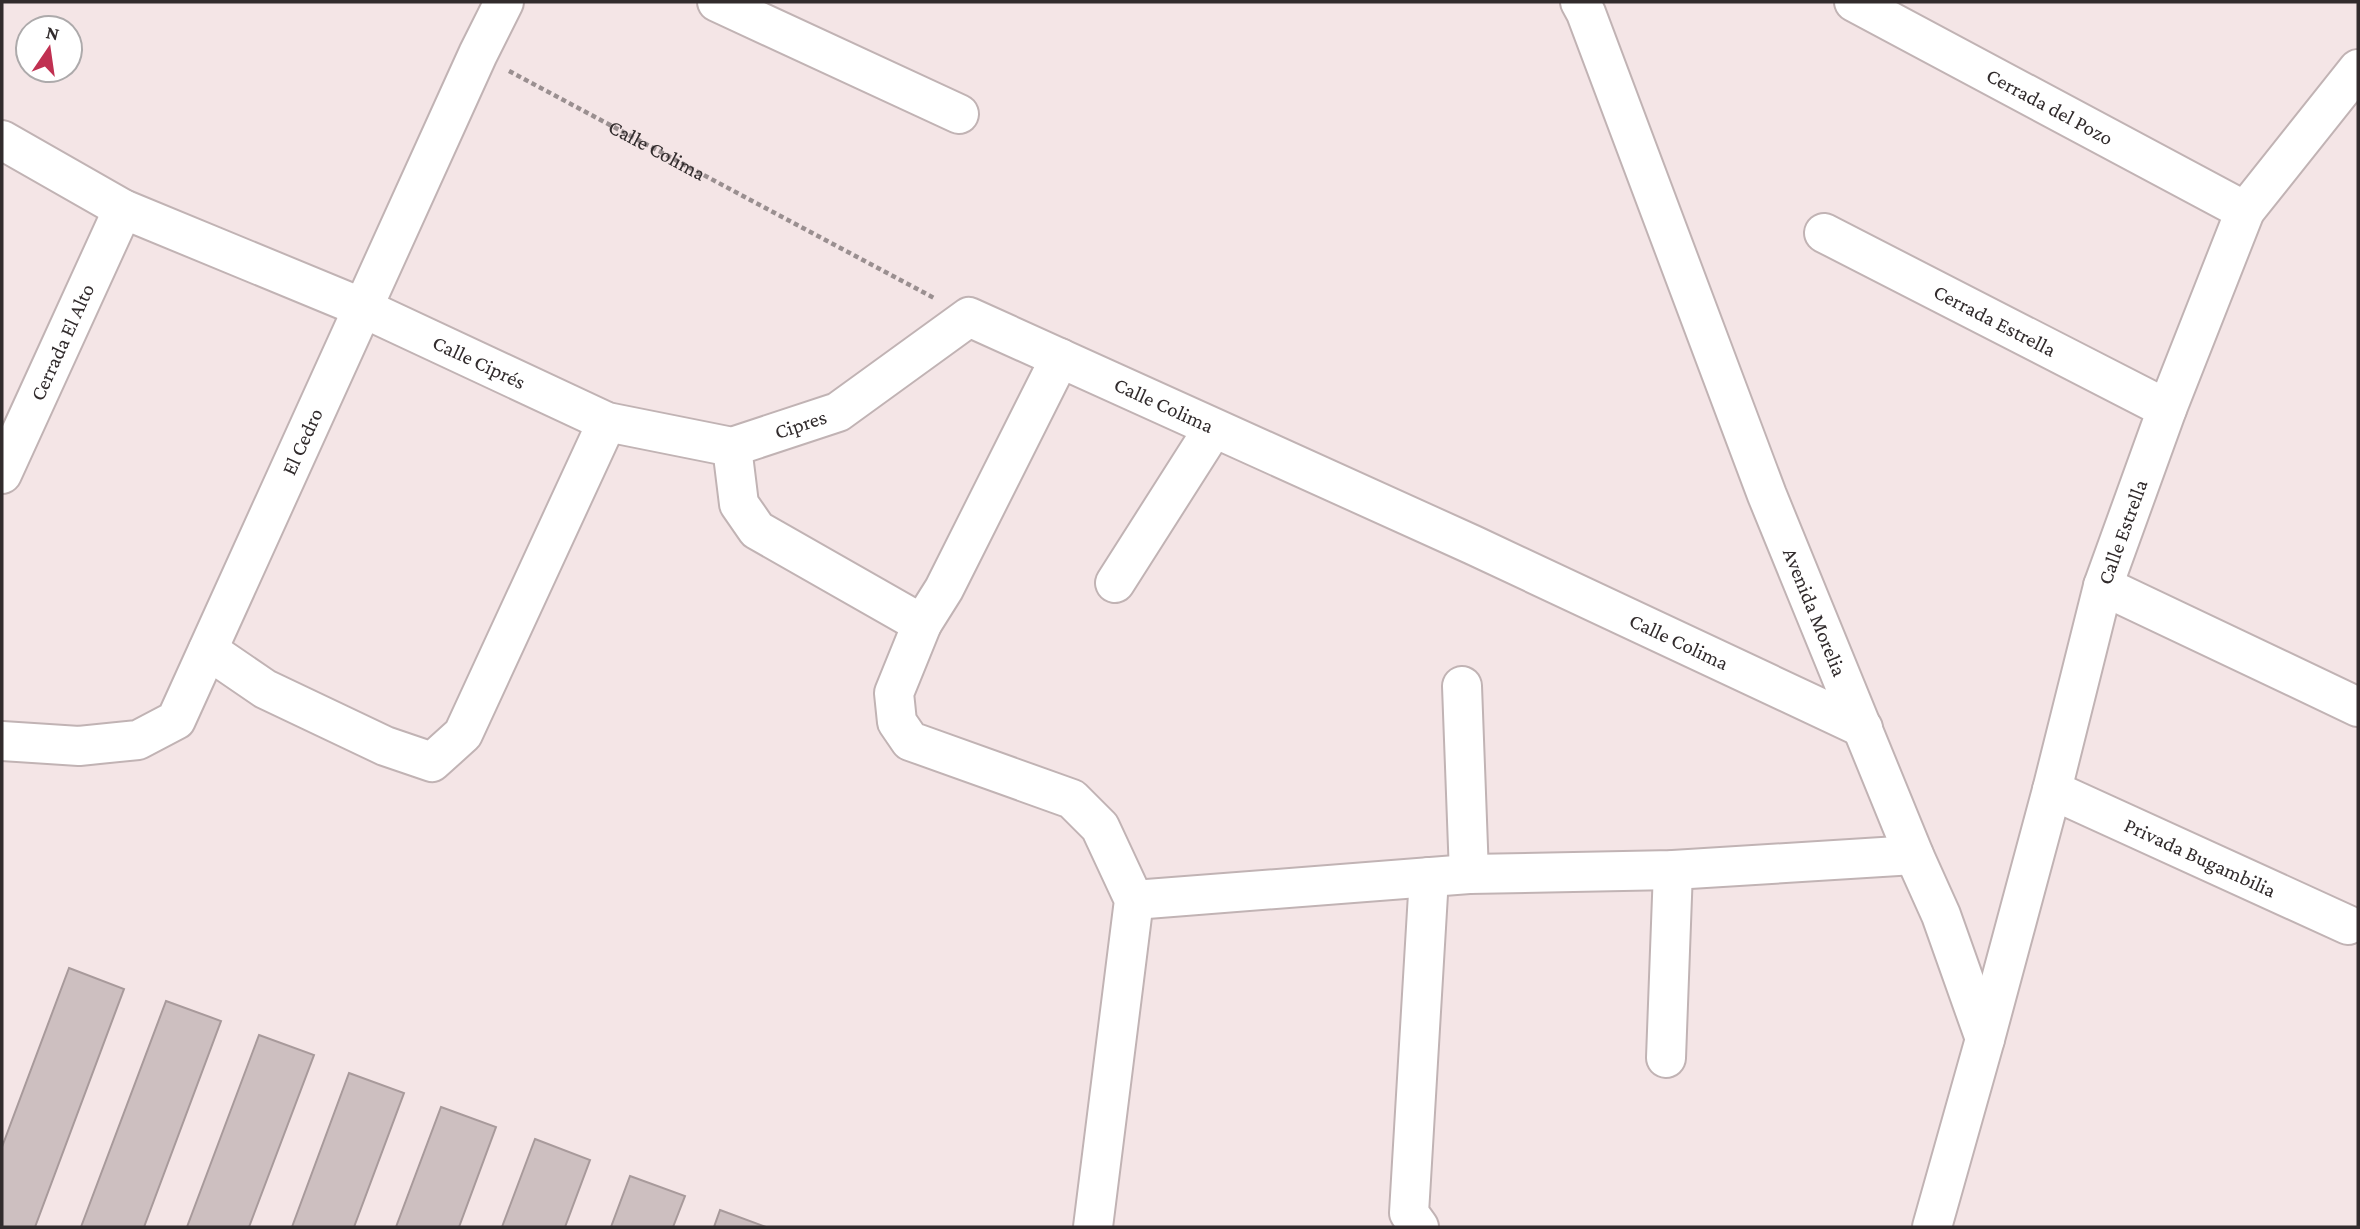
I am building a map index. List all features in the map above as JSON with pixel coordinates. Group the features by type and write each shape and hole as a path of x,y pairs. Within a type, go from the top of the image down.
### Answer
{"street":[{"name":"El Cedro","path":"2,741 79,746 138,740 176,720 504,2"},
{"path":"717,2 959,114"},
{"name":"Avenida Morelia","path":"1580,2 1767,495 1941,915 1985,1039"},
{"name":"Cerrada del Pozo","path":"1854,2 2245,211"},
{"name":"Calle Estrella","path":"1985,1039 2103,586 2167,409 2245,211 2358,69"},
{"name":"Calle Ciprés","path":"2,140 122,209 363,308 607,422"},
{"name":"Cerrada El Alto","path":"2,474 122,209"},
{"name":"Cerrada Estrella","path":"1824,233 2167,409"},
{"name":"Calle Colima","path":"969,317 1473,545 1863,728"},
{"name":"Cipres","path":"607,422 732,447 838,412 969,317"},
{"path":"1060,358 944,589 922,624 894,693 897,722 910,741 1072,799 1100,827 1134,900 1093,1227"},
{"path":"208,650 265,689 384,746 432,762 463,734 607,422"},
{"path":"1115,583 1213,429"},
{"path":"732,447 740,505 757,530 922,624"},
{"path":"2103,586 2358,707"},
{"path":"1462,686 1469,874"},
{"name":"Privada Bugambilia","path":"2052,790 2348,925"},
{"path":"1134,900 1469,874 1672,870 1914,855"},
{"path":"1665,1058 1672,870"},
{"path":"1419,1227 1409,1213 1429,877"},
{"path":"1931,1227 1985,1039"}],"path":[{"name":"Calle Colima","path":"478,54 969,317"}],"building":[{"path":"69,968 124,989 35,1227 2,1227 2,1147"},
{"path":"166,1001 221,1021 144,1227 81,1227"},
{"path":"259,1035 314,1055 249,1227 187,1227"},
{"path":"349,1073 404,1093 354,1227 292,1227"},
{"path":"441,1107 496,1127 459,1227 396,1227"},
{"path":"535,1139 590,1160 565,1227 502,1227"},
{"path":"630,1176 685,1196 673,1227 611,1227"},
{"path":"720,1210 766,1227 714,1227"}]}
